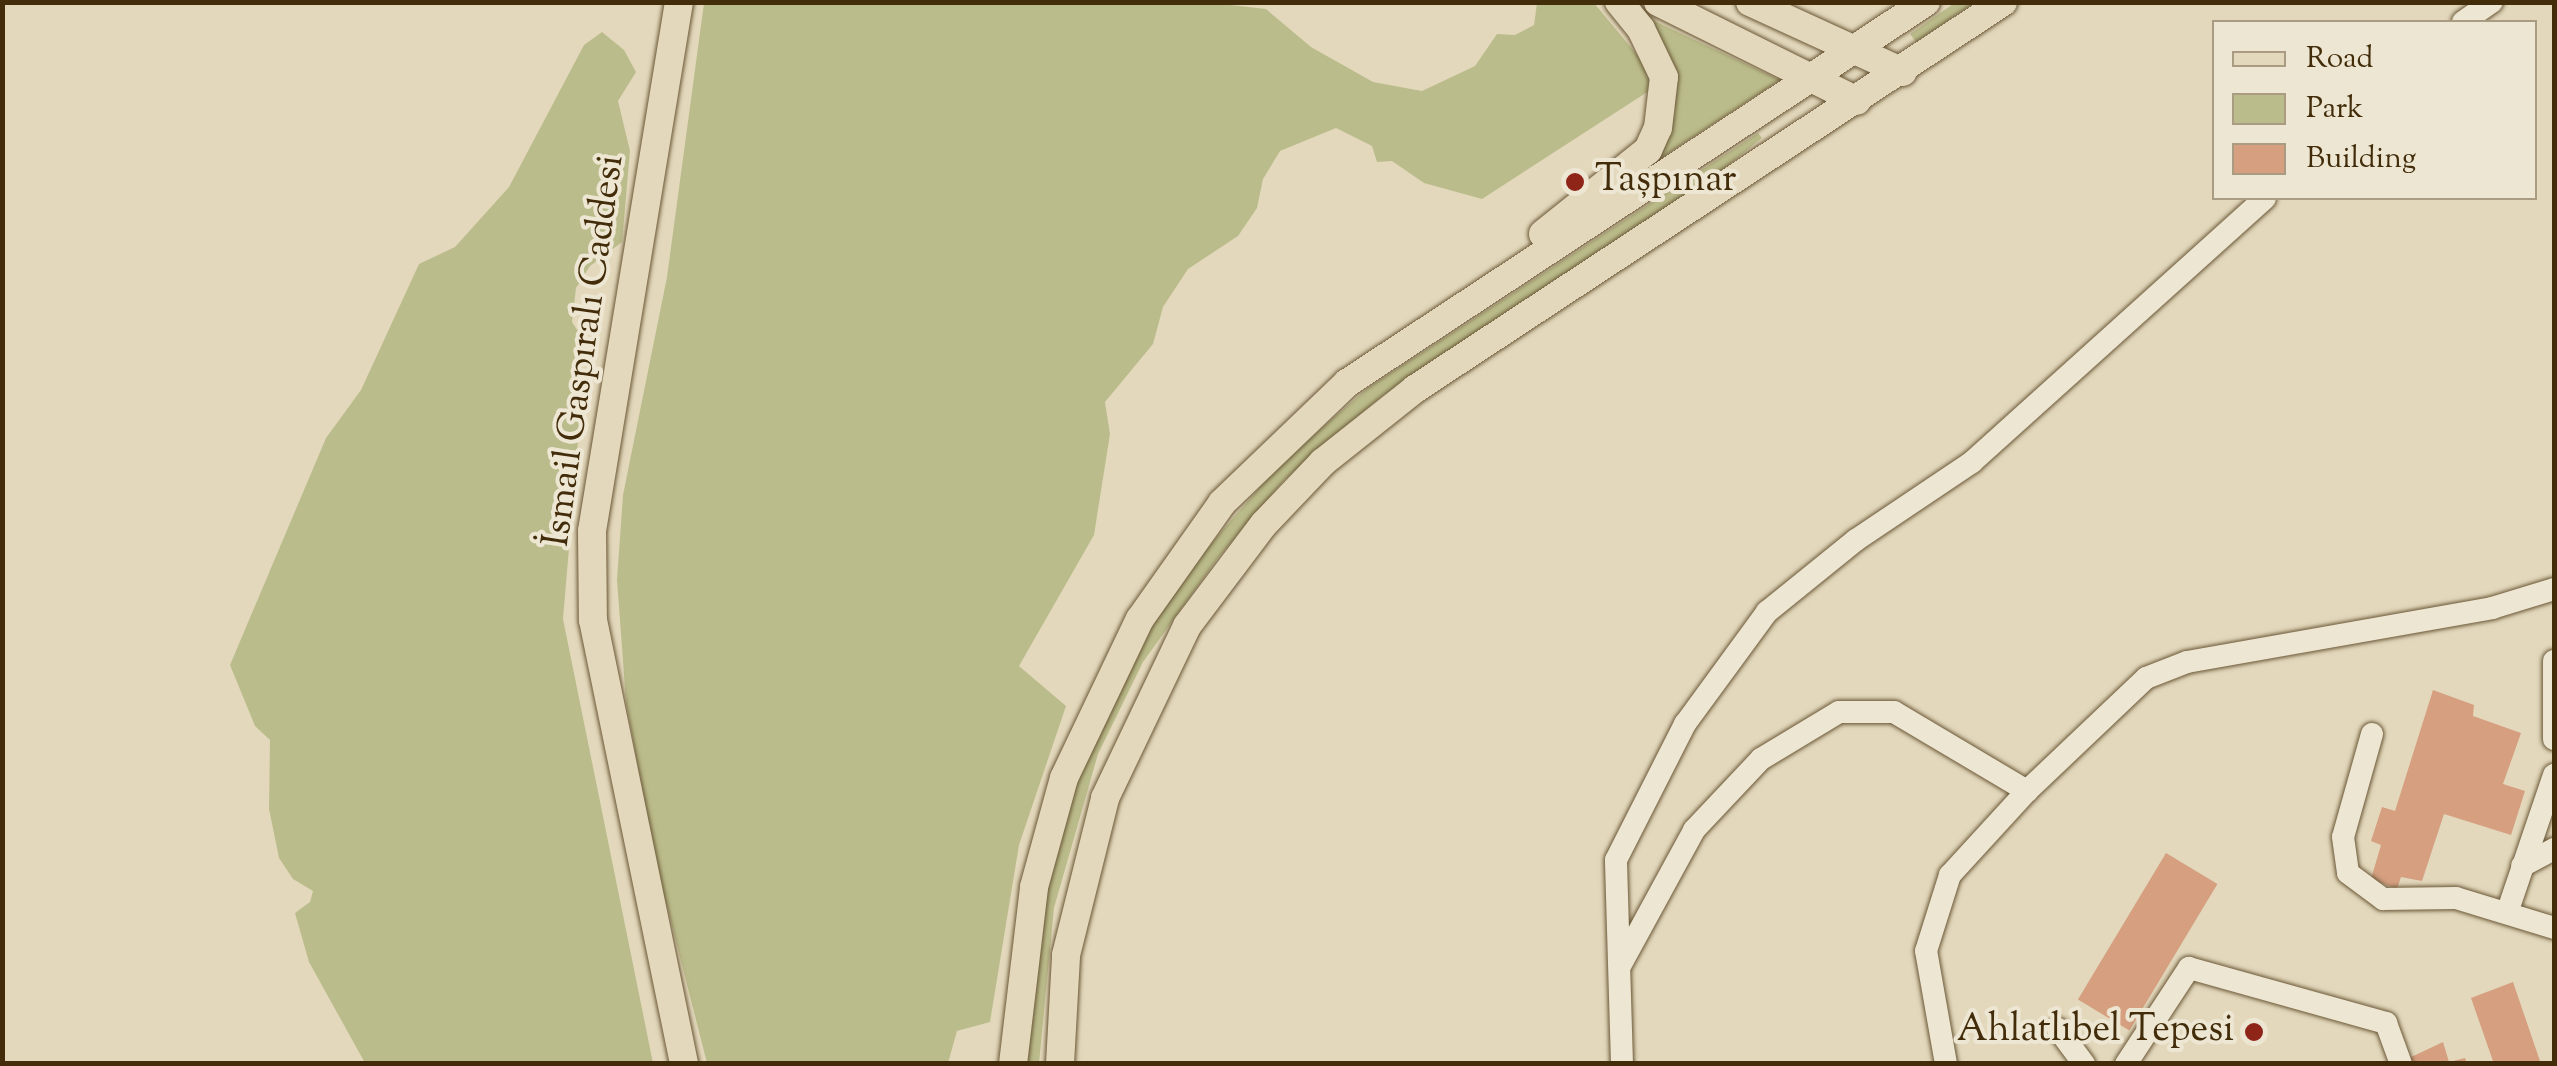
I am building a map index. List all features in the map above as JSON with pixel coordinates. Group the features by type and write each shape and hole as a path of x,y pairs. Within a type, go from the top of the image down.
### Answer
{"main road":[{"name":"İsmail Gaspıralı Caddesi","path":"679,2 592,532 593,620 684,1064"},
{"path":"1013,1064 1038,872 1064,778 1110,673 1164,580 1222,503 1320,405 1648,150 1666,101 1664,77 1642,29 1619,2"},
{"path":"1658,2 1814,76 1857,101"},
{"path":"1750,2 1904,72"},
{"path":"1388,354 1926,2"},
{"path":"1060,1064 1066,955 1105,798 1170,656 1253,537 1323,462 1415,388 1904,72 2003,2"}],"lane":[{"path":"2466,20 2492,2"},
{"path":"1622,1064 1616,860 1685,724 1767,612 1856,540 1972,462 2263,200"},
{"path":"1946,1064 1926,952 1950,875 2027,790 2146,678 2187,662 2492,608 2554,588"},
{"path":"2554,661 2554,739"},
{"path":"1619,968 1694,830 1761,759 1839,712 1894,712 2027,790"},
{"path":"2372,734 2344,837 2348,874 2383,899 2456,898 2554,928"},
{"path":"2507,914 2554,775"},
{"path":"2522,866 2554,850"},
{"path":"2126,1064 2189,968 2386,1024 2400,1064"},
{"path":"2058,1029 2084,1064"}],"green space":[{"path":"1956,2 1974,3 1916,42 1910,34"},
{"path":"704,3 1213,3 1266,9 1311,47 1373,82 1422,91 1475,66 1497,34 1515,35 1534,25 1537,3 1594,3 1648,68 1652,89 1482,199 1424,183 1392,161 1377,162 1372,146 1336,128 1280,151 1263,179 1257,208 1238,236 1188,269 1163,307 1153,344 1105,402 1110,434 1094,535 1019,666 1066,706 1019,845 990,1022 957,1031 948,1063 707,1063 655,859 626,702 617,580 623,495 667,277"},
{"path":"1648,18 1780,80 1635,175 1664,145 1675,113 1674,81"},
{"path":"602,32 624,50 636,72 618,101 630,151 622,242 590,266 576,288 572,322 583,339 572,374 582,394 563,619 653,1063 365,1063 309,962 295,913 310,902 313,891 293,879 279,858 269,809 270,740 255,726 230,665 326,438 361,390 419,264 455,247 509,187 584,45"},
{"path":"1758,133 1762,138 1712,178 1382,396 1284,480 1217,559 1143,662 1098,754 1054,908 1039,1063 1026,1064 1051,858 1091,734 1160,611 1202,554 1280,464 1368,388"}],"building":[{"path":"2433,690 2474,705 2473,716 2521,733 2503,784 2525,791 2511,835 2444,814 2422,881 2401,877 2397,889 2371,879 2381,845 2371,841 2382,807 2395,811"},
{"path":"2166,853 2217,884 2129,1030 2078,1000"},
{"path":"2513,982 2541,1064 2494,1064 2471,998"},
{"path":"2443,1042 2449,1062 2465,1058 2467,1064 2408,1064 2407,1059"}],"place":[{"name":"Taşpınar","path":"1575,182"},
{"name":"Ahlatlıbel Tepesi","path":"2254,1032"}]}
